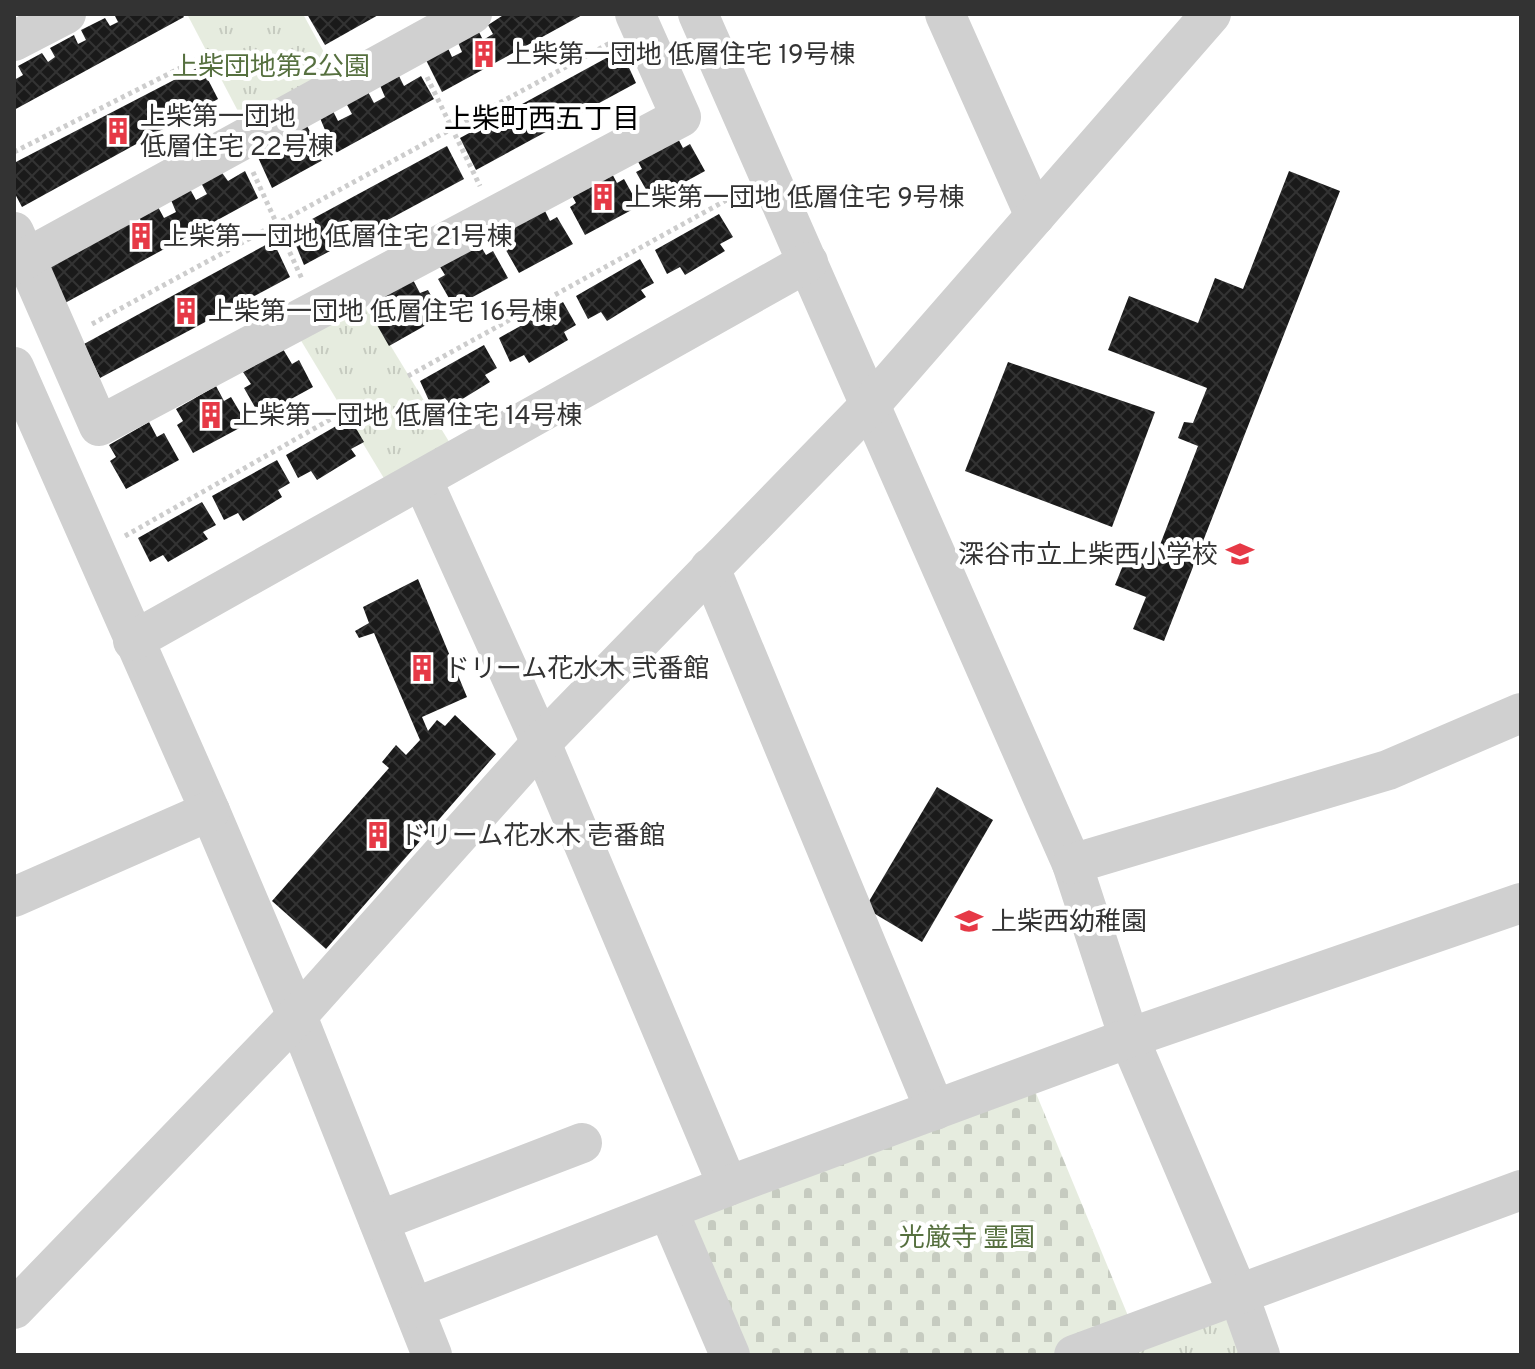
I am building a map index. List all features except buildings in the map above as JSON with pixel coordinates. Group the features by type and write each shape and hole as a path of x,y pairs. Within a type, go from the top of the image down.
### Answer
{"street":[{"path":"14,41 66,14"},
{"path":"472,14 239,142 18,252 62,340 99,426 681,117 638,20"},
{"path":"698,14 1072,864 1129,1038 1239,1296 1260,1355"},
{"path":"945,14 1035,216"},
{"path":"14,1309 297,1016 541,743 871,404 1211,14"},
{"path":"133,641 808,262"},
{"path":"14,367 297,1016 432,1355"},
{"path":"422,479 541,743 728,1186"},
{"path":"710,568 935,1110"},
{"path":"1072,864 1388,770 1521,713"},
{"path":"14,897 210,811"},
{"path":"414,1308 728,1186 1129,1038 1521,903"},
{"path":"379,1221 582,1143"},
{"path":"1074,1355 1521,1190"},
{"path":"668,1210 730,1355"}],"path":[{"path":"62,340 453,129 638,20"},
{"path":"412,47 494,215"},
{"path":"14,152 208,54"},
{"path":"239,142 317,310"},
{"path":"408,376 728,200"},
{"path":"138,529 345,411"}],"green space":[{"name":"上柴団地第2公園","path":"187,14 303,14 342,85 251,136"},
{"path":"356,289 459,458 394,495 291,324"},
{"name":"光厳寺 霊園","path":"1033,1086 1131,1323 1057,1355 742,1355 684,1218"},
{"path":"1239,1296 1261,1355 1074,1355"}],"place":[{"name":"上柴第一団地 低層住宅 19号棟","path":"484,54"},
{"name":"上柴第一団地 低層住宅 22号棟","path":"118,131"},
{"name":"上柴第一団地 低層住宅 9号棟","path":"603,197"},
{"name":"上柴第一団地 低層住宅 21号棟","path":"141,236"},
{"name":"上柴第一団地 低層住宅 16号棟","path":"186,311"},
{"name":"上柴第一団地 低層住宅 14号棟","path":"211,415"},
{"name":"深谷市立上柴西小学校","path":"1240,554"},
{"name":"ドリーム花水木 弐番館","path":"422,668"},
{"name":"ドリーム花水木 壱番館","path":"378,835"},
{"name":"上柴西幼稚園","path":"969,921"}],"district":[{"name":"上柴町西五丁目","path":"542,118"}]}
